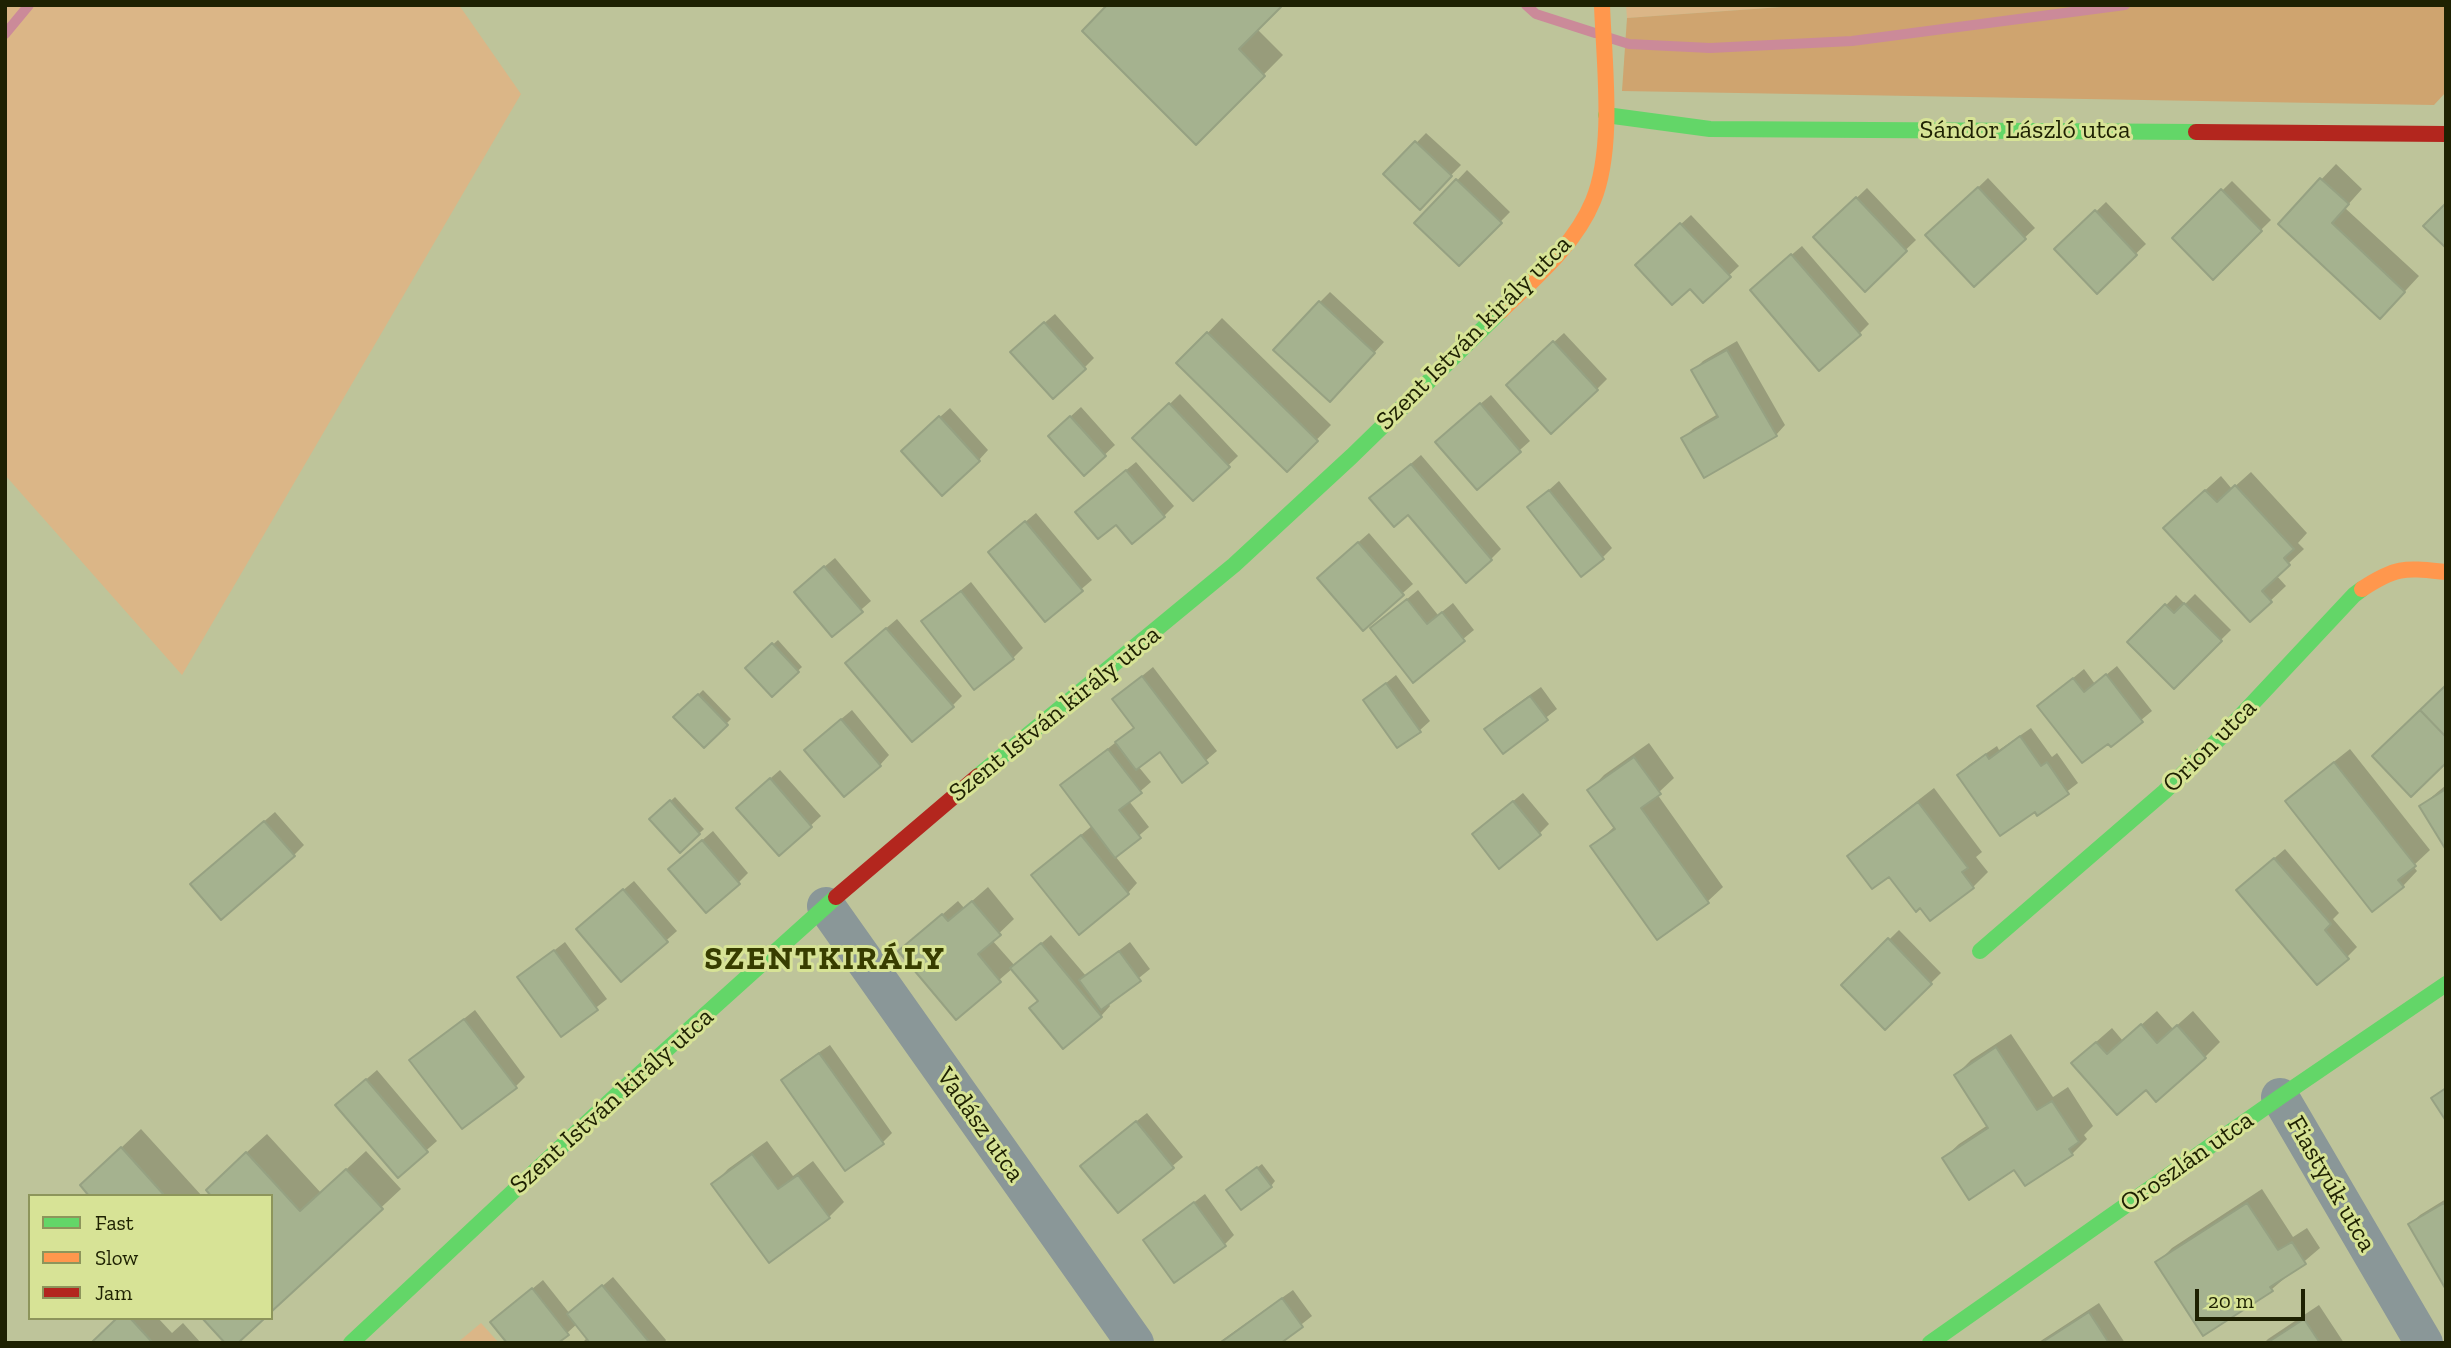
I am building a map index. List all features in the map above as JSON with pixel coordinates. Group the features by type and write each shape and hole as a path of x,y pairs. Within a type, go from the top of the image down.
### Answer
{"street":[{"name":"Szent István király utca","path":"351,1343 535,1170 825,906 907,835 1181,611 1289,516 1543,270 1572,236 1593,201 1603,162 1606,115 1603,10"},
{"name":"Sándor László utca","path":"1606,115 1710,129 2446,134"},
{"name":"Orion utca","path":"1980,951 2173,783 2220,738 2354,595 2382,576 2407,568 2446,572"},
{"name":"Vadász utca","path":"825,906 1135,1343"},
{"name":"Oroszlán utca","path":"1930,1343 2446,984"},
{"name":"Fiastyúk utca","path":"2280,1097 2424,1343"}],"shaded area":[{"path":"5,5 459,5 521,94 182,675 5,475"},
{"path":"1626,5 1810,5 1627,18"},
{"path":"1810,5 2446,5 2446,92 2434,105 1622,91 1627,18"},
{"path":"481,1323 499,1343 457,1343"}],"building":[{"path":"1107,5 1281,7 1239,49 1265,76 1196,145 1082,31"},
{"path":"1415,141 1452,176 1420,210 1383,174"},
{"path":"2320,178 2349,204 2332,223 2405,292 2380,319 2278,224"},
{"path":"1456,179 1502,223 1459,266 1414,223"},
{"path":"1978,187 2026,239 1974,287 1925,235"},
{"path":"2221,189 2262,231 2213,280 2172,238"},
{"path":"1856,197 1907,251 1865,292 1813,237"},
{"path":"2446,203 2446,248 2423,226"},
{"path":"2095,210 2137,255 2097,294 2054,249"},
{"path":"1680,223 1731,277 1703,303 1690,289 1672,305 1635,265"},
{"path":"1791,254 1861,335 1819,371 1750,290"},
{"path":"1319,301 1375,353 1330,402 1273,350"},
{"path":"1044,322 1086,369 1053,399 1010,352"},
{"path":"1207,332 1318,441 1287,472 1176,363"},
{"path":"1553,341 1598,390 1551,434 1506,385"},
{"path":"1727,350 1777,436 1704,478 1681,438 1718,417 1691,370"},
{"path":"1169,403 1230,467 1193,501 1132,438"},
{"path":"1480,403 1521,452 1477,490 1435,442"},
{"path":"939,416 980,461 942,496 901,451"},
{"path":"1070,416 1106,456 1084,476 1048,436"},
{"path":"1411,464 1492,560 1466,583 1408,515 1394,527 1369,498"},
{"path":"1126,470 1165,517 1132,544 1116,525 1098,539 1075,512"},
{"path":"2235,485 2294,549 2284,558 2290,565 2262,591 2272,602 2250,622 2163,528 2205,490 2217,502"},
{"path":"1549,490 1604,559 1581,577 1527,507"},
{"path":"1025,521 1083,591 1045,622 988,552"},
{"path":"1358,542 1404,595 1363,631 1317,578"},
{"path":"824,566 863,612 832,637 794,592"},
{"path":"961,591 1014,659 974,690 921,621"},
{"path":"1407,599 1427,624 1442,612 1465,641 1413,683 1370,628"},
{"path":"2184,603 2222,641 2174,689 2127,642 2165,604 2174,613"},
{"path":"886,628 954,707 912,742 845,663"},
{"path":"772,643 799,672 772,697 745,668"},
{"path":"2106,674 2143,722 2111,747 2108,744 2082,763 2037,706 2073,678 2084,692"},
{"path":"1142,676 1208,763 1182,783 1160,752 1136,770 1115,742 1134,728 1112,699"},
{"path":"1386,683 1421,732 1397,748 1363,700"},
{"path":"2446,685 2446,737 2420,710"},
{"path":"698,694 728,725 704,748 673,717"},
{"path":"1530,696 1548,720 1503,754 1484,729"},
{"path":"2420,710 2446,737 2446,763 2411,797 2372,756"},
{"path":"841,719 881,766 844,797 804,750"},
{"path":"2020,736 2041,766 2047,762 2069,794 2037,816 2035,812 2000,836 1957,775 1986,754 1989,759"},
{"path":"1108,749 1142,793 1119,810 1141,838 1115,858 1060,785"},
{"path":"1634,757 1661,794 1641,808 1709,903 1657,940 1590,846 1615,829 1587,790"},
{"path":"2334,762 2416,866 2398,880 2404,887 2372,912 2285,801"},
{"path":"770,778 812,827 779,856 736,808"},
{"path":"2446,789 2446,850 2419,806"},
{"path":"670,800 700,834 680,853 649,819"},
{"path":"1513,801 1541,835 1499,869 1472,834"},
{"path":"1918,802 1968,868 1962,872 1974,888 1930,921 1920,908 1916,912 1889,877 1872,889 1847,856"},
{"path":"264,821 295,856 221,920 190,884"},
{"path":"1081,835 1129,894 1079,935 1031,875"},
{"path":"702,840 740,884 706,913 668,869"},
{"path":"2274,858 2331,924 2325,930 2349,959 2317,985 2236,890"},
{"path":"623,889 668,942 621,982 576,929"},
{"path":"972,901 1001,935 978,954 1001,982 956,1020 898,951 942,914 948,921"},
{"path":"1888,938 1932,984 1885,1030 1841,985"},
{"path":"1041,943 1102,1017 1063,1049 1029,1008 1038,1001 1010,968"},
{"path":"554,950 598,1010 561,1037 517,977"},
{"path":"1119,951 1141,981 1101,1010 1079,980"},
{"path":"464,1019 517,1088 462,1129 409,1060"},
{"path":"2141,1024 2157,1043 2177,1025 2206,1058 2156,1102 2146,1090 2117,1115 2071,1063 2096,1042 2107,1054"},
{"path":"1996,1047 2037,1110 2052,1101 2079,1142 2069,1149 2073,1155 2025,1186 2014,1170 1969,1200 1942,1158 1988,1128 1954,1075"},
{"path":"819,1053 884,1144 845,1171 781,1080"},
{"path":"366,1079 428,1152 398,1178 335,1105"},
{"path":"2446,1088 2446,1121 2431,1098"},
{"path":"1136,1121 1174,1168 1118,1213 1080,1166"},
{"path":"121,1147 163,1194 87,1194 80,1185"},
{"path":"246,1152 300,1211 346,1169 383,1209 273,1310 273,1194 209,1194 206,1190"},
{"path":"752,1154 778,1189 798,1175 830,1218 769,1263 711,1184"},
{"path":"1257,1167 1272,1187 1241,1210 1226,1190"},
{"path":"1194,1202 1226,1246 1174,1283 1143,1240"},
{"path":"2247,1203 2278,1250 2292,1242 2306,1264 2270,1287 2273,1291 2203,1336 2155,1262"},
{"path":"2444,1203 2446,1206 2445,1288 2408,1224"},
{"path":"602,1285 650,1343 590,1343 567,1314"},
{"path":"532,1288 569,1335 558,1343 507,1343 490,1322"},
{"path":"1282,1298 1303,1327 1281,1343 1220,1343"},
{"path":"2089,1312 2109,1343 2041,1343"},
{"path":"2304,1319 2320,1343 2267,1343"},
{"path":"115,1320 132,1320 153,1343 91,1343"},
{"path":"204,1320 263,1320 238,1343 225,1343"}],"waterway":[{"path":"5,34 29,5"},
{"path":"1526,5 1536,14 1595,33"},
{"path":"1610,38 1629,44 1710,48 1852,41 2125,5"}],"traffic: fast":[{"path":"1606,115 1710,129 2196,132"},
{"path":"978,776 1234,565 1352,456 1501,311"},
{"path":"1980,951 2164,792 2220,738 2362,589"},
{"path":"351,1343 625,1087 836,897"},
{"path":"1930,1343 2446,984"}],"traffic: slow":[{"path":"1501,311 1565,247 1585,217 1600,180 1606,131 1602,5"},
{"path":"2362,589 2384,576 2402,570 2446,572"}],"traffic: jam":[{"path":"2196,132 2446,134"},
{"path":"836,897 978,776"}],"district":[{"name":"SZENTKIRÁLY","path":"825,960"}]}
